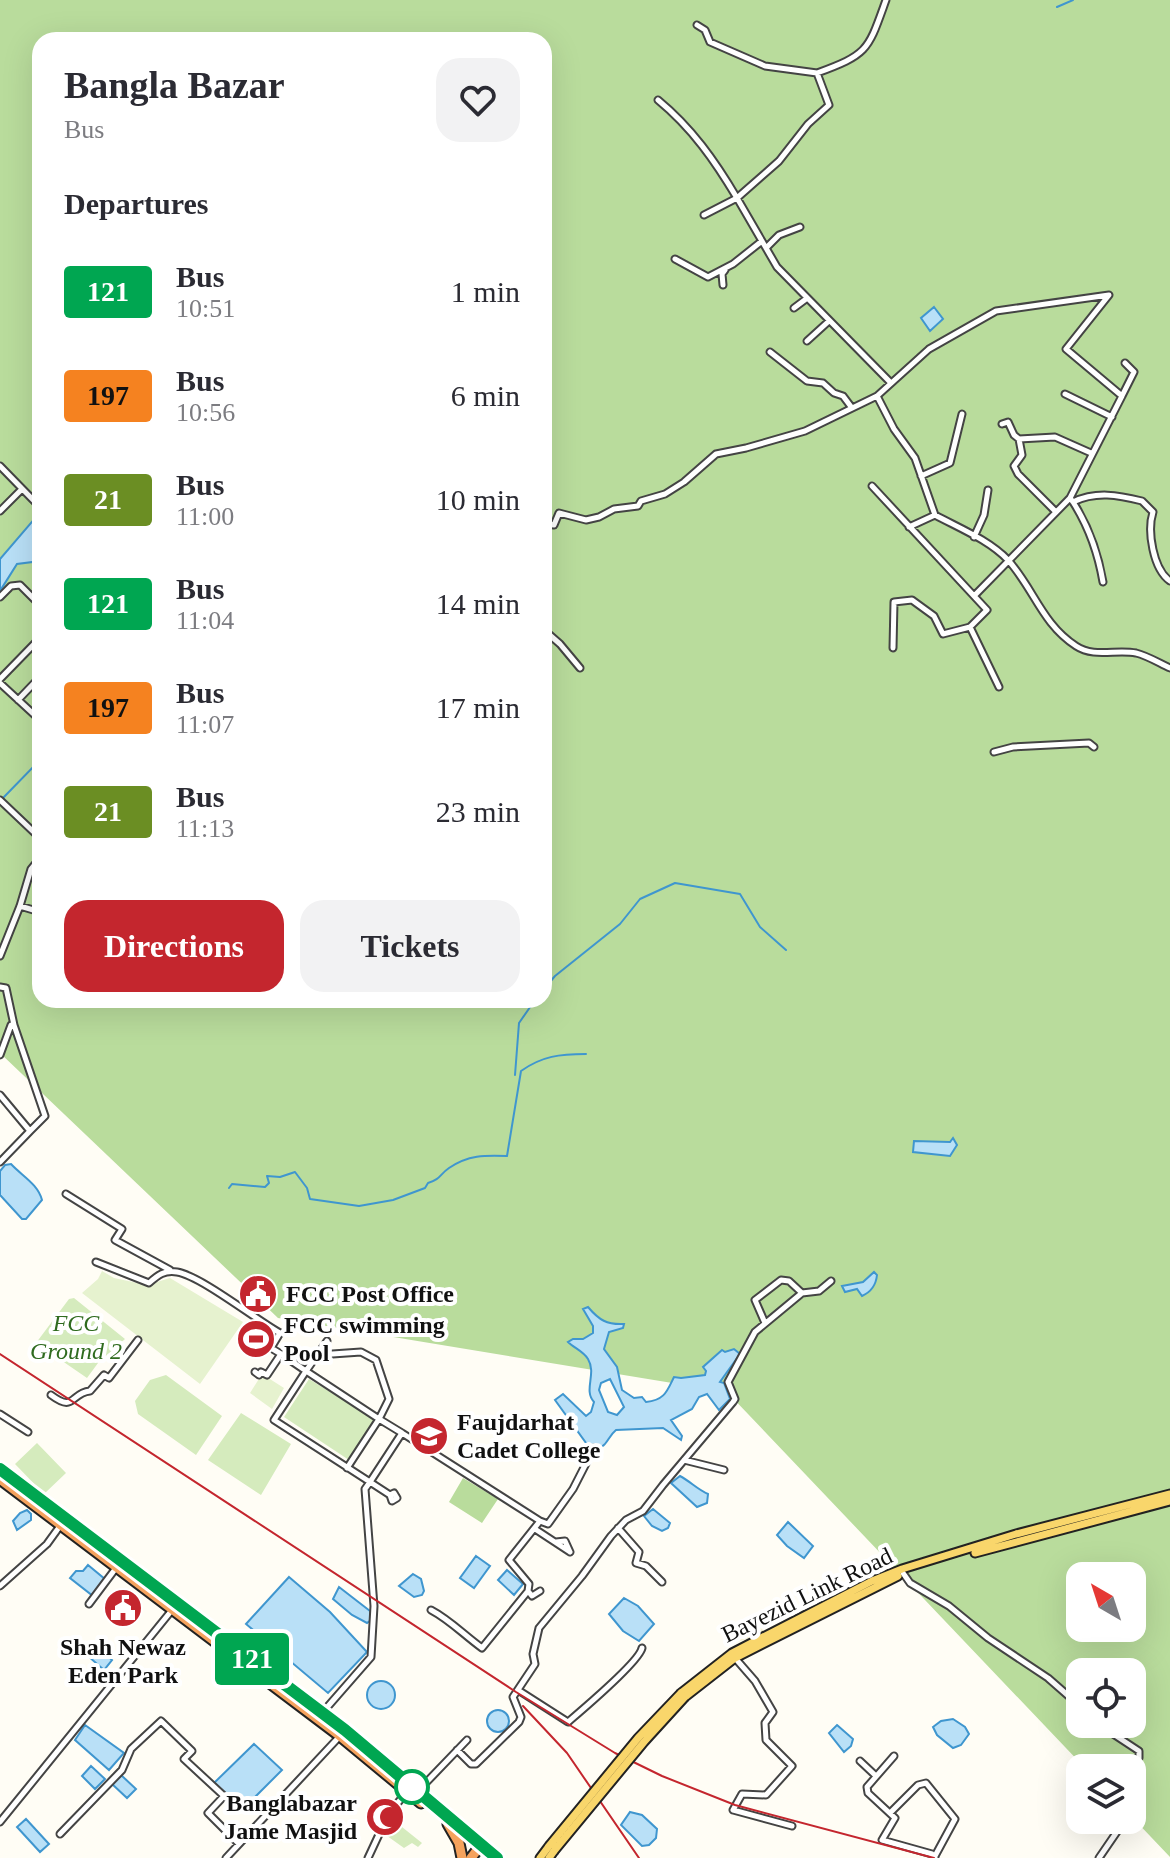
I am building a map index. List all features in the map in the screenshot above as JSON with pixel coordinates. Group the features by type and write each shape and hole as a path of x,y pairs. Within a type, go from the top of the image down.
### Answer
{"highway":[{"path":"0,1469 320,1716 340,1736 412,1791 480,1853"},
{"path":"2,1484 372,1751 480,1853 497,1858"},
{"path":"448,1824 459,1843 462,1858"}],"main road":[{"name":"Bayezid Link Road","path":"1033,1533 1170,1494"},
{"name":"Bayezid Link Road","path":"540,1858 551,1852 683,1695 732,1653 872,1581 902,1569 1020,1536 1170,1501"},
{"name":"Bayezid Link Road","path":"683,1695 735,1658 873,1586 903,1573 1020,1536"}],"street":[{"path":"697,25 705,30 710,42 765,66 817,73 852,60 872,42 886,0"},
{"path":"704,215 737,198 779,161 808,124 829,105 817,73"},
{"path":"658,100 689,128 715,160 777,267 891,383"},
{"path":"766,248 779,235 800,227"},
{"path":"675,259 708,277 729,266 762,241"},
{"path":"723,285 722,274 729,266"},
{"path":"552,525 559,513 586,520 614,509 638,506 641,501 665,494 684,482 716,454 805,431 877,396 929,349 996,311 1109,295 1066,349 1122,396"},
{"path":"794,308 806,299"},
{"path":"807,341 829,321"},
{"path":"770,352 807,381 823,383 843,396 852,408"},
{"path":"1072,500 1134,372 1125,363"},
{"path":"1065,394 1112,417"},
{"path":"877,396 894,429 915,458 935,515 1007,560 1030,589 1051,626 1080,649 1101,653 1138,653 1170,668"},
{"path":"921,476 950,463 962,414"},
{"path":"1002,424 1008,422 1019,439 1022,455 1014,466 1018,474 1056,512"},
{"path":"1019,439 1055,437 1091,453"},
{"path":"1,469 32,499"},
{"path":"872,486 987,610 970,627 943,634 934,616 912,600 894,602 893,648"},
{"path":"0,511 23,489"},
{"path":"974,537 984,515 988,490"},
{"path":"975,595 1056,512 1072,500 1101,494 1142,501 1153,512 1151,536 1156,558 1163,576 1170,581"},
{"path":"1072,500 1086,522 1103,582"},
{"path":"909,527 935,515"},
{"path":"0,597 11,586 20,585 32,597"},
{"path":"970,627 999,687"},
{"path":"552,637 580,668"},
{"path":"32,647 0,681 32,712"},
{"path":"18,700 32,685"},
{"path":"994,752 1013,747 1089,743 1094,747"},
{"path":"0,800 32,830"},
{"path":"0,956 32,868"},
{"path":"20,906 32,910"},
{"path":"0,987 6,988 14,1025 45,1116 0,1162"},
{"path":"0,1055 11,1025 14,1025"},
{"path":"0,1095 30,1131"},
{"path":"66,1194 122,1229 115,1240 163,1268 192,1277 280,1333 271,1348 540,1521 548,1524 580,1477 594,1448"},
{"path":"96,1262 149,1283 158,1274 175,1271"},
{"path":"765,1323 755,1300 761,1294 781,1280 789,1281 802,1293"},
{"path":"457,1750 471,1764 476,1764 519,1722 521,1717 513,1697 535,1664 533,1654 539,1628 618,1528 643,1511 735,1399 729,1380 755,1332 802,1293 819,1291 831,1281"},
{"path":"51,1395 61,1403 67,1403 90,1391 104,1375 109,1378 138,1340"},
{"path":"327,1341 274,1420 390,1495"},
{"path":"318,1355 361,1352 376,1360 389,1399 347,1468"},
{"path":"255,1372 267,1375 281,1354"},
{"path":"0,1414 28,1432"},
{"path":"320,1716 371,1657 374,1606 365,1489 402,1433"},
{"path":"684,1460 724,1470"},
{"path":"532,1595 529,1584 509,1560 540,1521"},
{"path":"0,1586 47,1544 60,1526"},
{"path":"618,1528 639,1552 636,1563 646,1566 662,1582"},
{"path":"535,1529 555,1542"},
{"path":"89,1604 117,1568"},
{"path":"903,1573 910,1583 949,1606 1066,1694"},
{"path":"431,1610 451,1621 455,1629 482,1648 532,1595 540,1591"},
{"path":"0,1822 172,1609"},
{"path":"518,1690 568,1722 630,1667 640,1656 642,1648"},
{"path":"735,1658 755,1681 773,1712 765,1723 766,1740 792,1766 766,1795 742,1794 733,1810 792,1826"},
{"path":"60,1834 122,1770 131,1749 161,1721 192,1751 184,1759 224,1796 208,1813 239,1844"},
{"path":"226,1858 340,1736"},
{"path":"1119,1738 1139,1754"},
{"path":"368,1858 389,1813 467,1740"},
{"path":"890,1813 918,1785 926,1783 955,1819 935,1857 882,1840 895,1818 868,1793 867,1787 894,1756"},
{"path":"860,1761 876,1776"},
{"path":"1099,1858 1115,1834"}],"shaded area":[{"path":"753,1621 765,1632 730,1645"}],"green space":[{"path":"0,0 1170,0 1170,1857 1146,1832 1146,1754 1072,1754 727,1392 278,1318 0,1053"},
{"path":"102,1271 114,1278 147,1285 170,1278 243,1322 200,1384 82,1293 98,1279"},
{"name":"FCC Ground 2","path":"74,1298 125,1339 98,1363 87,1378 36,1343 69,1299"},
{"path":"262,1374 284,1388 272,1409 250,1393"},
{"path":"166,1375 222,1416 196,1455 138,1414 135,1401 150,1380"},
{"path":"309,1379 376,1420 349,1460 284,1417"},
{"path":"241,1413 291,1444 261,1495 208,1460"},
{"path":"37,1443 66,1473 44,1494 15,1464"},
{"path":"463,1478 498,1499 482,1523 449,1502"},
{"path":"397,1823 422,1843 418,1847 412,1843 404,1848 383,1833 386,1826 392,1829"}],"water":[{"path":"934,307 943,319 930,331 921,318"},
{"path":"32,522 32,562 17,564 0,591 0,559"},
{"path":"953,1138 957,1145 950,1156 913,1152 914,1141 950,1142"},
{"path":"11,1164 33,1185 42,1200 26,1219 22,1219 0,1195 0,1171"},
{"path":"874,1272 876,1282 868,1292 862,1296 857,1289 845,1292 842,1286 863,1282"},
{"path":"588,1307 613,1324 624,1324 623,1328 609,1332 604,1349 617,1367 622,1390 634,1398 642,1397 646,1402 657,1399 664,1394 674,1377 705,1375 703,1367 722,1350 734,1349 740,1354 720,1382 724,1383 730,1399 719,1410 707,1394 699,1397 692,1409 671,1420 682,1436 681,1440 663,1428 616,1430 603,1446 589,1447 555,1400 563,1394 586,1416 591,1412 594,1402 590,1392 590,1365 584,1354 568,1342 593,1333 593,1326 583,1309","holes":["610,1379 624,1407 617,1415 608,1412 599,1390 601,1383"]},
{"path":"680,1476 708,1494 707,1503 697,1507 671,1483"},
{"path":"653,1509 670,1523 668,1528 662,1531 652,1526 644,1516"},
{"path":"27,1510 31,1520 17,1530 13,1521"},
{"path":"788,1522 813,1546 804,1558 777,1535"},
{"path":"476,1556 490,1566 474,1588 460,1578"},
{"path":"88,1565 106,1580 93,1596 70,1578"},
{"path":"507,1570 523,1584 514,1595 498,1580"},
{"path":"413,1574 421,1579 424,1591 422,1595 414,1597 399,1586"},
{"path":"289,1577 330,1612 367,1652 328,1693 246,1624"},
{"path":"339,1587 370,1611 371,1620 367,1623 352,1615 333,1599"},
{"path":"624,1598 638,1606 654,1624 639,1641 623,1631 609,1614"},
{"path":"97,1646 112,1660 104,1670 88,1656"},
{"path":"381,1681 391,1685 395,1695 391,1705 381,1709 371,1705 367,1695 371,1685"},
{"path":"498,1710 506,1713 509,1721 506,1729 498,1732 490,1729 487,1721 490,1713"},
{"path":"953,1719 969,1734 961,1745 953,1748 937,1735 933,1727 941,1721"},
{"path":"85,1725 124,1753 109,1770 75,1740"},
{"path":"837,1725 853,1739 844,1752 829,1733"},
{"path":"254,1744 282,1770 242,1810 214,1783"},
{"path":"91,1766 105,1779 95,1789 82,1776"},
{"path":"121,1775 136,1789 127,1798 112,1784"},
{"path":"630,1812 642,1815 657,1829 656,1838 649,1845 642,1846 621,1825"},
{"path":"26,1819 49,1844 40,1852 17,1827"}],"waterway":[{"path":"1057,7 1073,0"},
{"path":"2,799 32,768"},
{"path":"552,980 620,924 640,899 675,883 740,894 760,927 786,950"},
{"path":"515,1075 519,1023 529,1008"},
{"path":"229,1188 232,1184 265,1187 269,1183 267,1176 280,1177 295,1172 307,1188 310,1199 359,1206 393,1200 425,1188 463,1160 507,1156 521,1071 552,1057 586,1054"}],"railway":[{"path":"0,1354 516,1692 615,1753 662,1776 735,1805 934,1858"},
{"path":"523,1706 567,1753 639,1858"}],"bus line":[{"name":"121","path":"0,1469 372,1751 497,1858"}],"place":[{"name":"FCC Post Office","path":"258,1294"},
{"name":"FCC swimming Pool","path":"256,1339"},
{"name":"Faujdarhat Cadet College","path":"429,1436"},
{"name":"Shah Newaz Eden Park","path":"123,1608"},
{"name":"Banglabazar Jame Masjid","path":"385,1817"}]}
